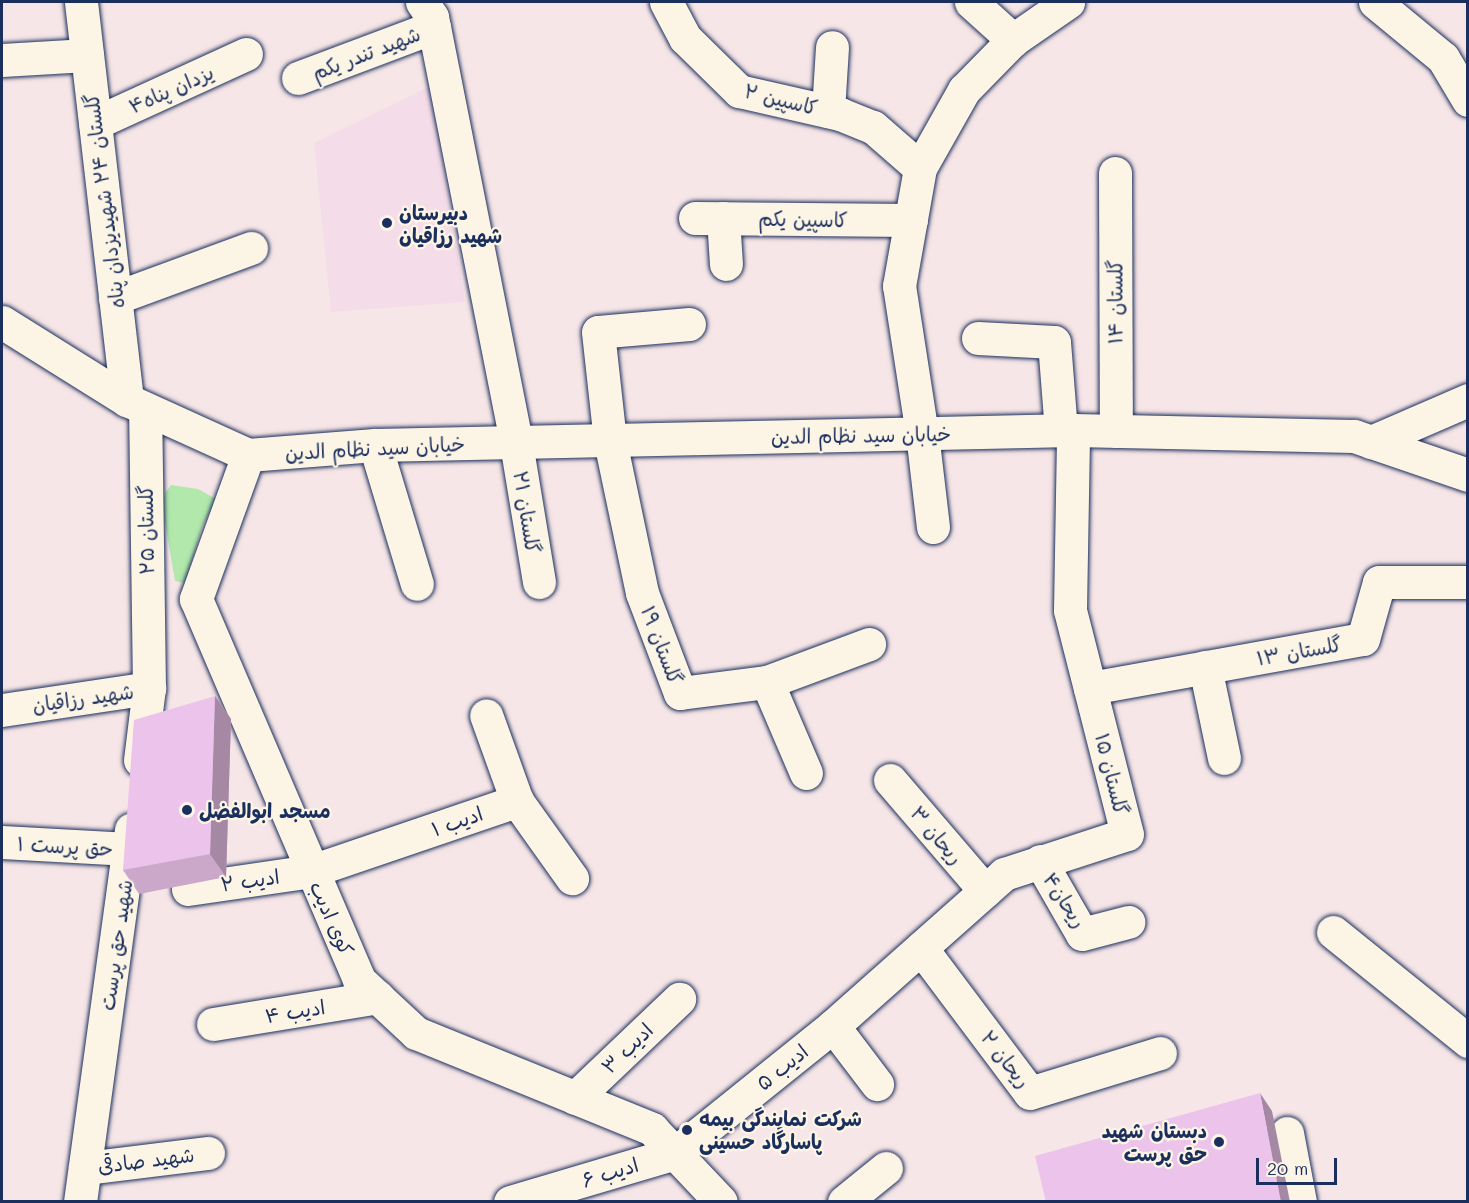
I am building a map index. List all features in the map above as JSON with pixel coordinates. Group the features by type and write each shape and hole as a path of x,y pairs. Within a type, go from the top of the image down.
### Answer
{"street":[{"name":"گلستان ۲۴ شهیدیزدان پناه","path":"81,2 115,298 136,405"},
{"name":"کاسپین ۲","path":"666,2 685,38 739,92 828,111 873,127 920,168"},
{"path":"971,2 1013,40"},
{"path":"933,526 922,434 899,286 920,168 964,90 1013,40 1068,2"},
{"path":"1375,2 1463,77"},
{"name":"شهید تندر یکم","path":"298,78 428,14"},
{"name":"گلستان ۲۱","path":"428,14 516,443 539,582"},
{"path":"828,111 832,47"},
{"name":"یزدان پناه۴","path":"95,123 246,54"},
{"path":"2,60 87,55"},
{"name":"گلستان ۱۴","path":"1115,173 1116,431"},
{"name":"کاسپین یکم","path":"726,264 709,218 911,220"},
{"path":"115,298 252,248"},
{"path":"2,322 136,405 248,455 196,599"},
{"path":"610,441 598,333 689,324"},
{"name":"گلستان ۱۵","path":"833,1026 1004,874 1127,834 1070,610 1067,430 1054,342 978,338"},
{"path":"1371,442 1467,399"},
{"name":"گلستان ۲۵","path":"136,405 147,602 196,599"},
{"name":"خیابان سید نظام الدین","path":"248,455 375,445 1067,430 1354,436 1467,475"},
{"name":"گلستان ۱۹","path":"610,441 642,593 680,693 767,682 869,644"},
{"path":"375,445 417,584"},
{"name":"گلستان ۱۳","path":"1090,688 1363,639 1379,582 1467,582"},
{"name":"کوی ادیب","path":"196,599 359,980 416,1033 652,1129 721,1202"},
{"name":"شهید رزاقیان","path":"2,710 149,688 147,602"},
{"path":"1205,667 1224,758"},
{"path":"767,682 806,773"},
{"name":"شهید حق پرست","path":"80,1202 149,688"},
{"path":"486,715 517,801 572,878"},
{"name":"ریحان ۳","path":"890,780 985,891"},
{"name":"ادیب ۱","path":"311,871 517,801"},
{"name":"حق پرست ۱","path":"2,842 129,849"},
{"name":"ریحان۴","path":"1040,861 1082,934 1128,922"},
{"name":"ادیب ۲","path":"188,889 311,871"},
{"path":"1333,932 1467,1041"},
{"name":"ریحان ۲","path":"921,948 1030,1093 1160,1053"},
{"name":"ادیب ۴","path":"213,1024 378,997"},
{"name":"ادیب ۳","path":"575,1098 679,999"},
{"path":"833,1026 877,1084"},
{"name":"ادیب ۵","path":"675,1153 833,1026"},
{"path":"1287,1133 1300,1202"},
{"name":"شهید صادقی","path":"85,1168 208,1153"},
{"name":"ادیب ۶","path":"510,1202 675,1153"},
{"path":"844,1202 886,1168"}],"shaded area":[{"name":"دبیرستان شهید رزاقیان","path":"431,86 465,302 331,312 314,143"}],"green space":[{"path":"171,485 198,489 216,499 202,527 185,583 175,581 161,499"}],"building":[{"name":"مسجد ابوالفضل","path":"215,696 210,854 123,870 134,720"},
{"name":"دبستان شهید حق پرست","path":"1260,1093 1281,1202 1046,1202 1035,1156"}],"place":[{"name":"دبیرستان شهید رزاقیان","path":"387,223"},
{"name":"مسجد ابوالفضل","path":"187,810"},
{"name":"شرکت نمایندگی بیمه پاسارگاد حسینی","path":"687,1130"},
{"name":"دبستان شهید حق پرست","path":"1219,1142"}]}
